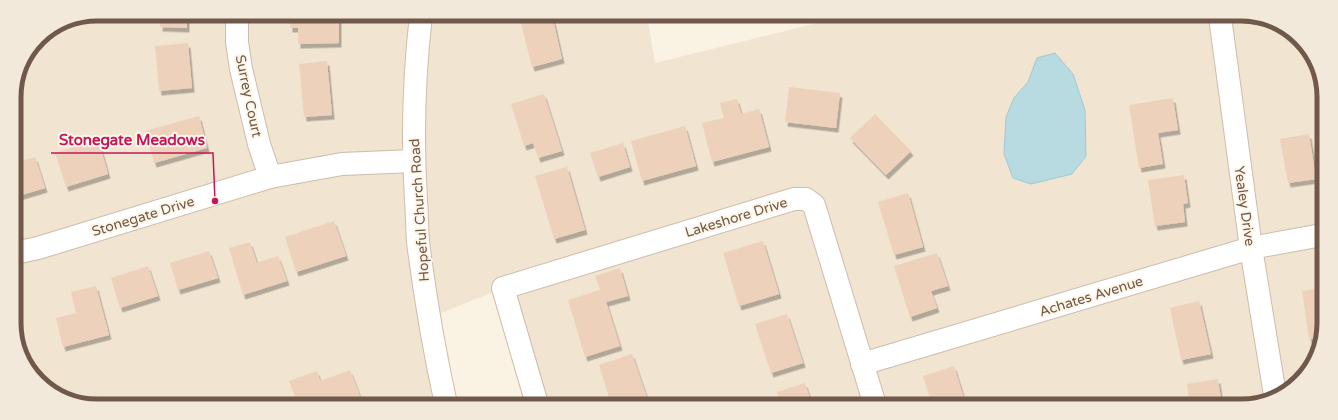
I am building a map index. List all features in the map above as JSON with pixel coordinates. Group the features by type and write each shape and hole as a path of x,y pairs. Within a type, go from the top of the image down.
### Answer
{"street":[{"name":"Surrey Court","path":"237,21 237,42 241,69 259,144 270,177"},
{"name":"Hopeful Church Road","path":"420,21 415,90 414,162 420,256 428,318 445,399"},
{"name":"Yealey Drive","path":"1221,21 1251,248 1274,391"},
{"name":"Stonegate Drive","path":"21,252 270,177 342,164 414,162"},
{"name":"Lakeshore Drive","path":"536,399 503,288 794,199 806,199 814,205 873,399"},
{"name":"Achates Avenue","path":"862,364 1251,248 1317,237"}],"shaded area":[{"path":"92,21 648,21 655,63 826,21 1241,21 1270,27 1279,31 1295,43 1309,63 1316,82 1316,333 1313,348 1309,357 1295,377 1279,389 1256,398 536,399 503,288 429,318 445,399 97,399 77,396 59,389 43,377 31,361 22,338 21,328 21,92 25,72 31,59 43,43 63,29 82,22"}],"water":[{"path":"1055,53 1073,74 1085,110 1086,156 1072,174 1031,184 1013,178 1004,154 1006,117 1014,98 1028,82 1037,58"}],"building":[{"path":"160,21 187,21 187,28 160,27"},
{"path":"290,21 339,21 339,43 298,44 298,28 290,28"},
{"path":"520,21 553,21 562,59 532,67"},
{"path":"188,43 192,88 159,91 155,46"},
{"path":"327,61 332,115 304,117 299,64"},
{"path":"789,87 840,93 836,128 785,122"},
{"path":"544,94 562,151 538,158 533,143 524,146 511,104"},
{"path":"1173,98 1178,130 1158,133 1163,164 1139,168 1129,105"},
{"path":"737,99 741,114 759,109 769,147 712,162 702,123 724,118 720,103"},
{"path":"875,114 911,151 886,175 850,138"},
{"path":"199,116 207,148 154,163 145,131"},
{"path":"685,126 696,166 642,181 631,141"},
{"path":"1309,134 1316,179 1288,183 1280,139"},
{"path":"98,139 108,174 66,187 55,153"},
{"path":"623,143 630,167 598,177 590,153"},
{"path":"35,157 45,188 21,195 21,161"},
{"path":"567,167 585,230 554,239 535,176"},
{"path":"1184,175 1188,203 1183,204 1185,222 1155,226 1148,180"},
{"path":"908,193 923,247 894,255 878,202"},
{"path":"334,221 346,256 296,272 285,237"},
{"path":"763,241 779,294 739,306 723,253"},
{"path":"250,242 257,263 278,256 287,281 243,295 229,248"},
{"path":"209,251 218,278 178,290 170,263"},
{"path":"937,253 948,286 931,291 937,308 910,317 894,266"},
{"path":"148,266 158,296 120,308 111,278"},
{"path":"620,268 628,296 606,302 620,346 585,357 568,300 600,290 595,276"},
{"path":"96,286 109,335 63,347 56,318 76,313 71,292"},
{"path":"1317,289 1317,323 1315,338 1309,339 1302,291"},
{"path":"1199,301 1211,354 1181,360 1170,308"},
{"path":"787,314 803,363 771,373 755,324"},
{"path":"632,354 647,399 609,399 599,365"},
{"path":"954,366 964,399 930,399 923,376"},
{"path":"350,370 361,399 296,399 289,381 317,371 320,381"},
{"path":"1218,379 1221,399 1189,399 1187,384"},
{"path":"805,383 810,399 780,399 777,392"}],"place":[{"name":"Stonegate Meadows","path":"215,201"}]}
